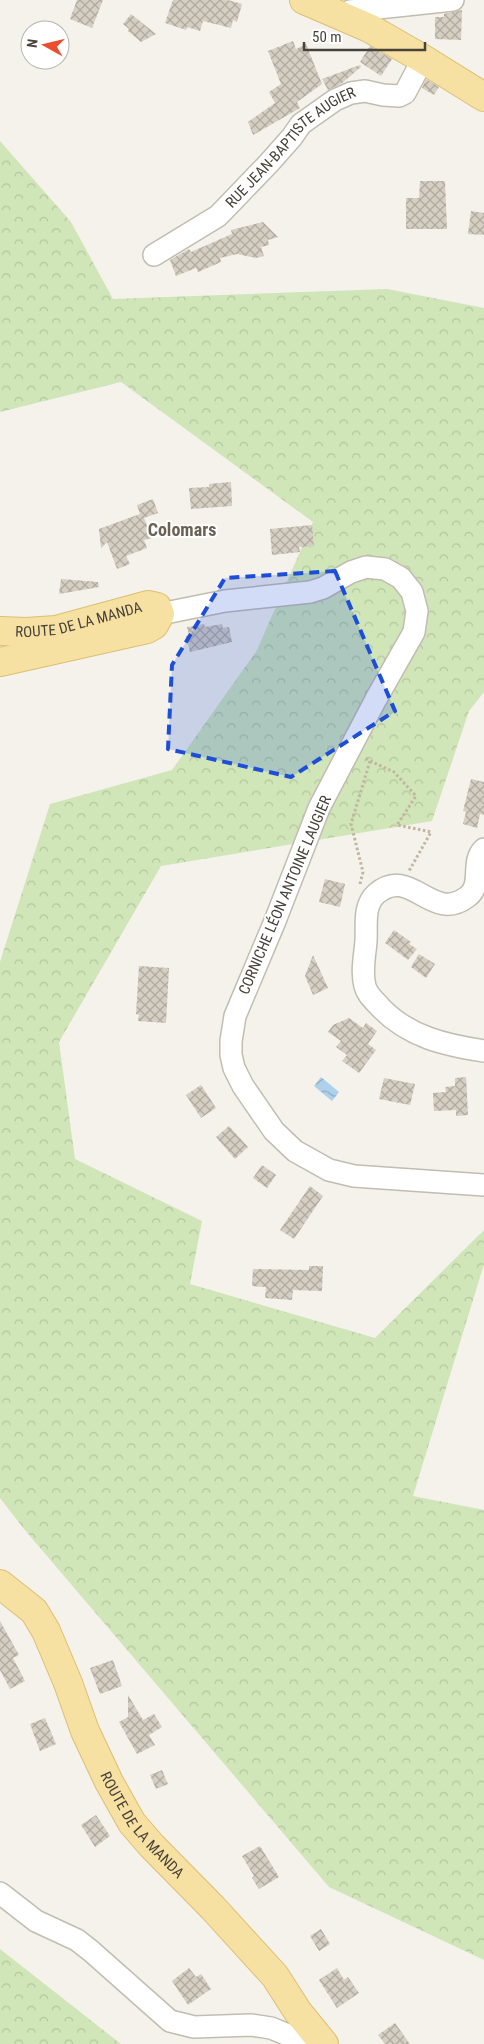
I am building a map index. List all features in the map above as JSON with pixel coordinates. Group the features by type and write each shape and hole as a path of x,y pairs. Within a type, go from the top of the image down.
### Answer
{"main road":[{"path":"304,0 344,16 423,58 484,97"},
{"name":"ROUTE DE LA MANDA","path":"0,631 56,630 148,605 157,607 160,614 154,625 147,629 0,662"},
{"name":"ROUTE DE LA MANDA","path":"0,1584 34,1611 46,1631 85,1731 109,1782 132,1823 213,1908 274,1976 298,2012 321,2041"}],"street":[{"path":"344,16 350,11 388,5 453,0"},
{"name":"RUE JEAN-BAPTISTE AUGIER","path":"154,255 218,216 269,163 301,124 335,100 351,93 366,91 399,96 405,93 423,58"},
{"name":"CORNICHE LÉON ANTOINE LAUGIER","path":"160,614 225,601 310,592 323,588 351,572 366,567 385,569 400,578 412,592 417,611 414,632 376,699 319,808 275,922 235,1016 231,1055 234,1068 242,1086 274,1131 295,1151 329,1170 354,1176 484,1185"},
{"path":"484,849 479,857 476,888 463,900 451,904 436,904 411,887 392,886 382,889 374,896 367,908 364,966 364,985 367,991 389,1016 414,1034 484,1051"},
{"path":"0,1893 36,1921 77,1940 170,2021 194,2027 251,2025 271,2028 293,2037 321,2041"}],"path":[{"path":"341,768 358,753 394,772 416,796 398,825 431,832 408,873 411,887"},
{"path":"359,888 363,872 351,824 370,761"}],"highlighted area":[{"path":"335,571 395,711 291,777 168,749 172,665 225,578"}],"green space":[{"path":"0,141 71,222 113,299 387,289 484,308 484,692 469,711 432,821 161,866 59,1042 75,1159 202,1221 190,1284 375,1338 484,1230 484,1264 413,1496 484,1510 484,1960 329,1887 24,1529 0,1498 0,962 50,804 172,770 257,650 313,522 121,382 0,412"},
{"path":"0,1949 121,2044 0,2044"}],"water":[{"path":"321,1077 339,1092 332,1101 314,1086"}],"building":[{"path":"77,0 103,0 92,28 70,19"},
{"path":"173,0 228,0 242,4 237,22 233,20 231,28 203,21 200,31 187,27 186,30 165,23"},
{"path":"462,10 461,40 435,39 435,17 444,17 444,14"},
{"path":"131,14 156,34 141,42 123,24"},
{"path":"293,41 296,49 306,44 322,84 297,102 300,108 253,135 248,122 275,103 269,92 281,84 268,51"},
{"path":"370,46 392,59 381,76 360,62"},
{"path":"360,65 361,67 341,84 328,90 322,79"},
{"path":"426,79 439,87 434,95 422,88"},
{"path":"420,181 445,181 447,229 406,229 406,198 419,198"},
{"path":"471,211 484,213 484,235 468,234"},
{"path":"263,222 278,237 268,240 269,245 261,247 264,256 256,258 237,254 220,258 221,262 198,272 196,268 176,276 170,260 189,249 191,252 232,234 231,230"},
{"path":"231,482 232,506 191,509 189,488 209,487 209,484"},
{"path":"153,499 158,513 144,518 152,538 144,540 147,548 126,556 130,564 117,569 107,542 101,548 99,529 140,514 137,505"},
{"path":"312,525 314,546 299,547 300,552 272,555 270,529"},
{"path":"61,579 98,582 99,587 59,594"},
{"path":"204,624 205,627 222,624 223,628 229,627 232,642 190,652 186,636 189,635 187,627"},
{"path":"471,779 484,782 484,815 480,814 477,828 463,824 466,812 463,811"},
{"path":"325,879 345,884 340,907 319,902"},
{"path":"394,930 411,942 409,944 417,949 408,960 385,943"},
{"path":"419,954 435,964 426,978 411,967"},
{"path":"313,955 328,988 313,995 305,976"},
{"path":"139,966 169,968 166,1023 138,1021 139,1015 136,1014"},
{"path":"349,1018 363,1028 366,1023 377,1031 368,1044 376,1050 359,1073 342,1061 347,1055 336,1047 341,1041 328,1032 333,1025"},
{"path":"466,1077 468,1115 456,1116 456,1110 434,1111 433,1093 446,1092 445,1087 455,1086 455,1078"},
{"path":"384,1078 415,1084 410,1105 379,1099"},
{"path":"201,1085 216,1108 201,1118 186,1095"},
{"path":"229,1126 248,1147 235,1159 216,1137"},
{"path":"262,1165 276,1175 267,1188 253,1178"},
{"path":"310,1186 323,1196 294,1239 280,1230"},
{"path":"309,1266 323,1266 322,1291 293,1290 292,1300 265,1298 266,1287 252,1286 253,1269 309,1270"},
{"path":"0,1621 19,1655 13,1658 25,1681 10,1689 0,1670"},
{"path":"113,1660 122,1686 100,1694 90,1668"},
{"path":"128,1695 143,1720 154,1714 162,1727 149,1735 155,1745 137,1754 119,1722 128,1717"},
{"path":"45,1718 56,1744 40,1751 30,1724"},
{"path":"162,1770 168,1784 156,1789 150,1775"},
{"path":"96,1815 110,1836 95,1847 81,1825"},
{"path":"260,1846 279,1877 259,1889 252,1878 254,1876 242,1856"},
{"path":"321,1929 330,1944 319,1951 310,1936"},
{"path":"189,1968 196,1977 201,1974 211,1989 188,2005 172,1981"},
{"path":"337,1968 344,1980 348,1977 359,1993 337,2008 319,1980"},
{"path":"395,2023 410,2044 385,2044 378,2035"}],"district":[{"name":"Colomars","path":"182,529"}]}
